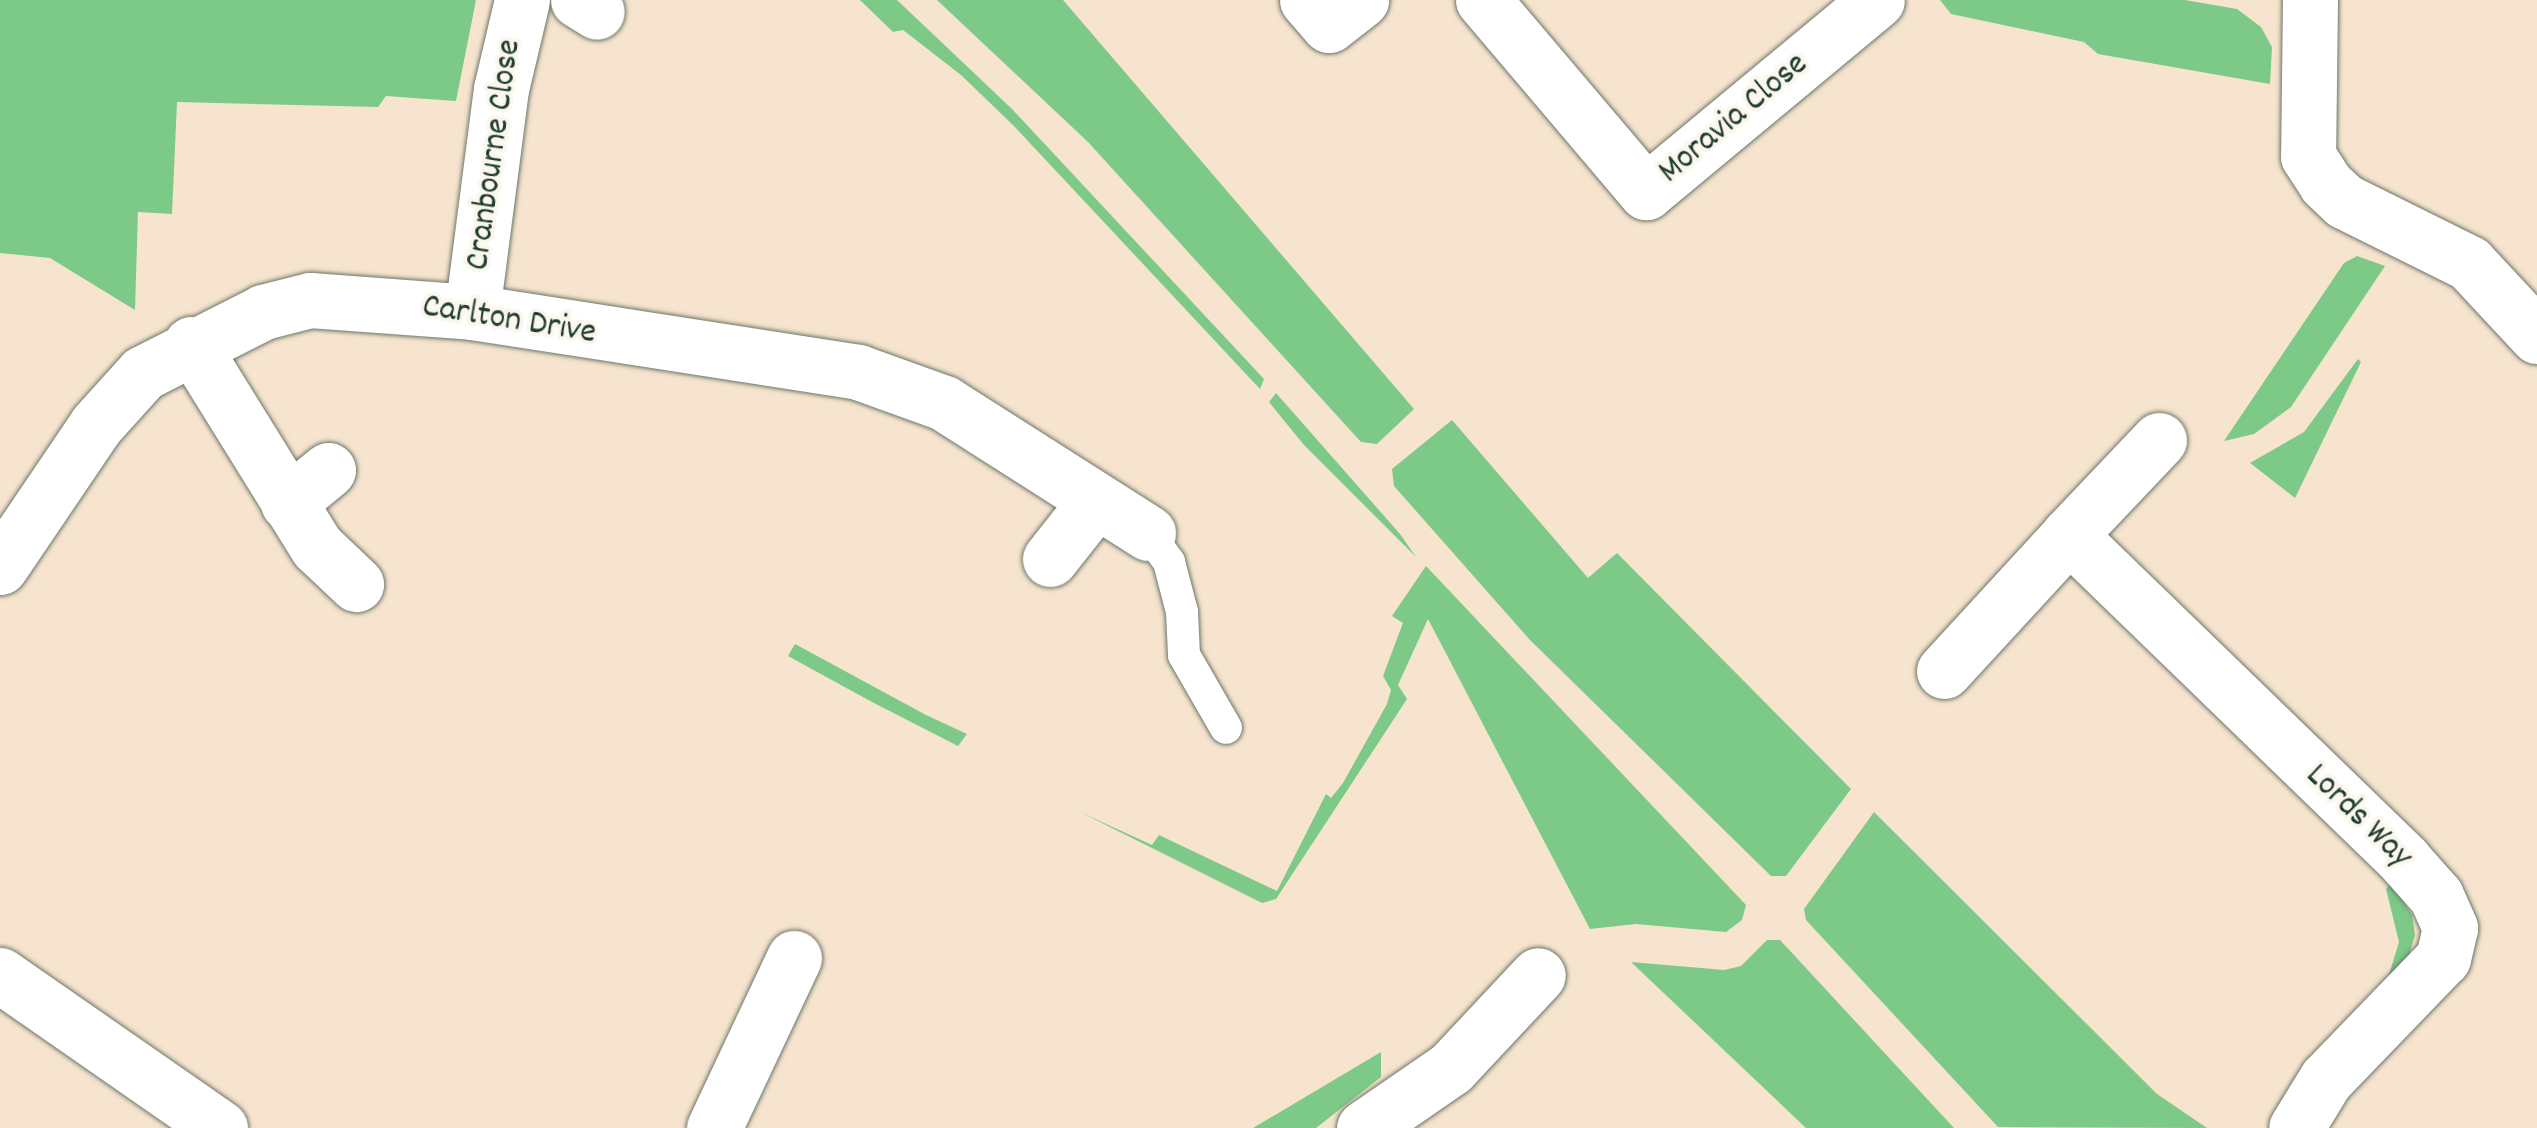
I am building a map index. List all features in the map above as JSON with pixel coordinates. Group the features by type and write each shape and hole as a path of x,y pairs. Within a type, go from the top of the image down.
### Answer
{"street":[{"name":"Cranbourne Close","path":"472,312 501,88 522,0"},
{"path":"1307,0 1329,25 1361,0"},
{"name":"Moravia Close","path":"1484,0 1646,192 1878,0"},
{"path":"2310,0 2308,156 2326,184 2344,202 2469,262 2537,336"},
{"name":"Carlton Drive","path":"0,568 96,425 143,373 190,344 310,300 472,312 858,372 944,402 1148,534"},
{"path":"190,344 308,487 317,547 356,584"},
{"path":"1944,671 2159,440"},
{"path":"1050,559 1095,502"},
{"name":"Lords Way","path":"2069,535 2404,860 2436,896 2450,928 2443,958 2326,1079 2296,1128"},
{"path":"714,1128 794,958"},
{"path":"0,975 220,1128"},
{"path":"1364,1128 1451,1068 1538,975"}],"lane":[{"path":"1148,534 1169,562 1182,612 1184,655 1226,728"}],"green space":[{"path":"0,0 476,0 456,101 386,96 378,107 177,102 172,214 138,212 135,310 50,258 0,253"},
{"path":"860,0 897,0 1012,109 1264,379 1260,389 1014,126 961,75 903,30 893,32"},
{"path":"937,0 1063,0 1414,409 1377,444 1361,442 1088,142"},
{"path":"1940,0 2185,0 2237,9 2261,27 2272,47 2270,84 2098,54 2084,42 1951,14"},
{"path":"2357,256 2385,266 2291,407 2254,434 2224,441 2344,263"},
{"path":"2358,359 2361,362 2295,498 2250,463 2304,432"},
{"path":"1276,393 1416,557 1304,445 1269,402"},
{"path":"1452,420 1588,578 1617,553 1851,789 1786,876 1771,876 1530,640 1394,486 1392,469"},
{"path":"1426,566 1746,905 1742,920 1726,932 1636,924 1590,929 1428,619 1398,685 1407,699 1276,899 1262,903 1080,812 1152,845 1159,835 1277,891 1326,794 1331,798 1343,783 1387,704 1391,690 1383,676 1403,623 1392,616"},
{"path":"795,644 967,734 958,746 872,702 788,656"},
{"path":"1874,812 2157,1094 2207,1128 1998,1127 1806,920 1804,909"},
{"path":"2391,883 2412,915 2415,935 2406,965 2388,978 2399,942 2386,889"},
{"path":"1767,940 1780,940 1954,1128 1806,1128 1631,962 1724,970 1741,966"},
{"path":"1381,1052 1381,1077 1316,1128 1253,1128"}]}
